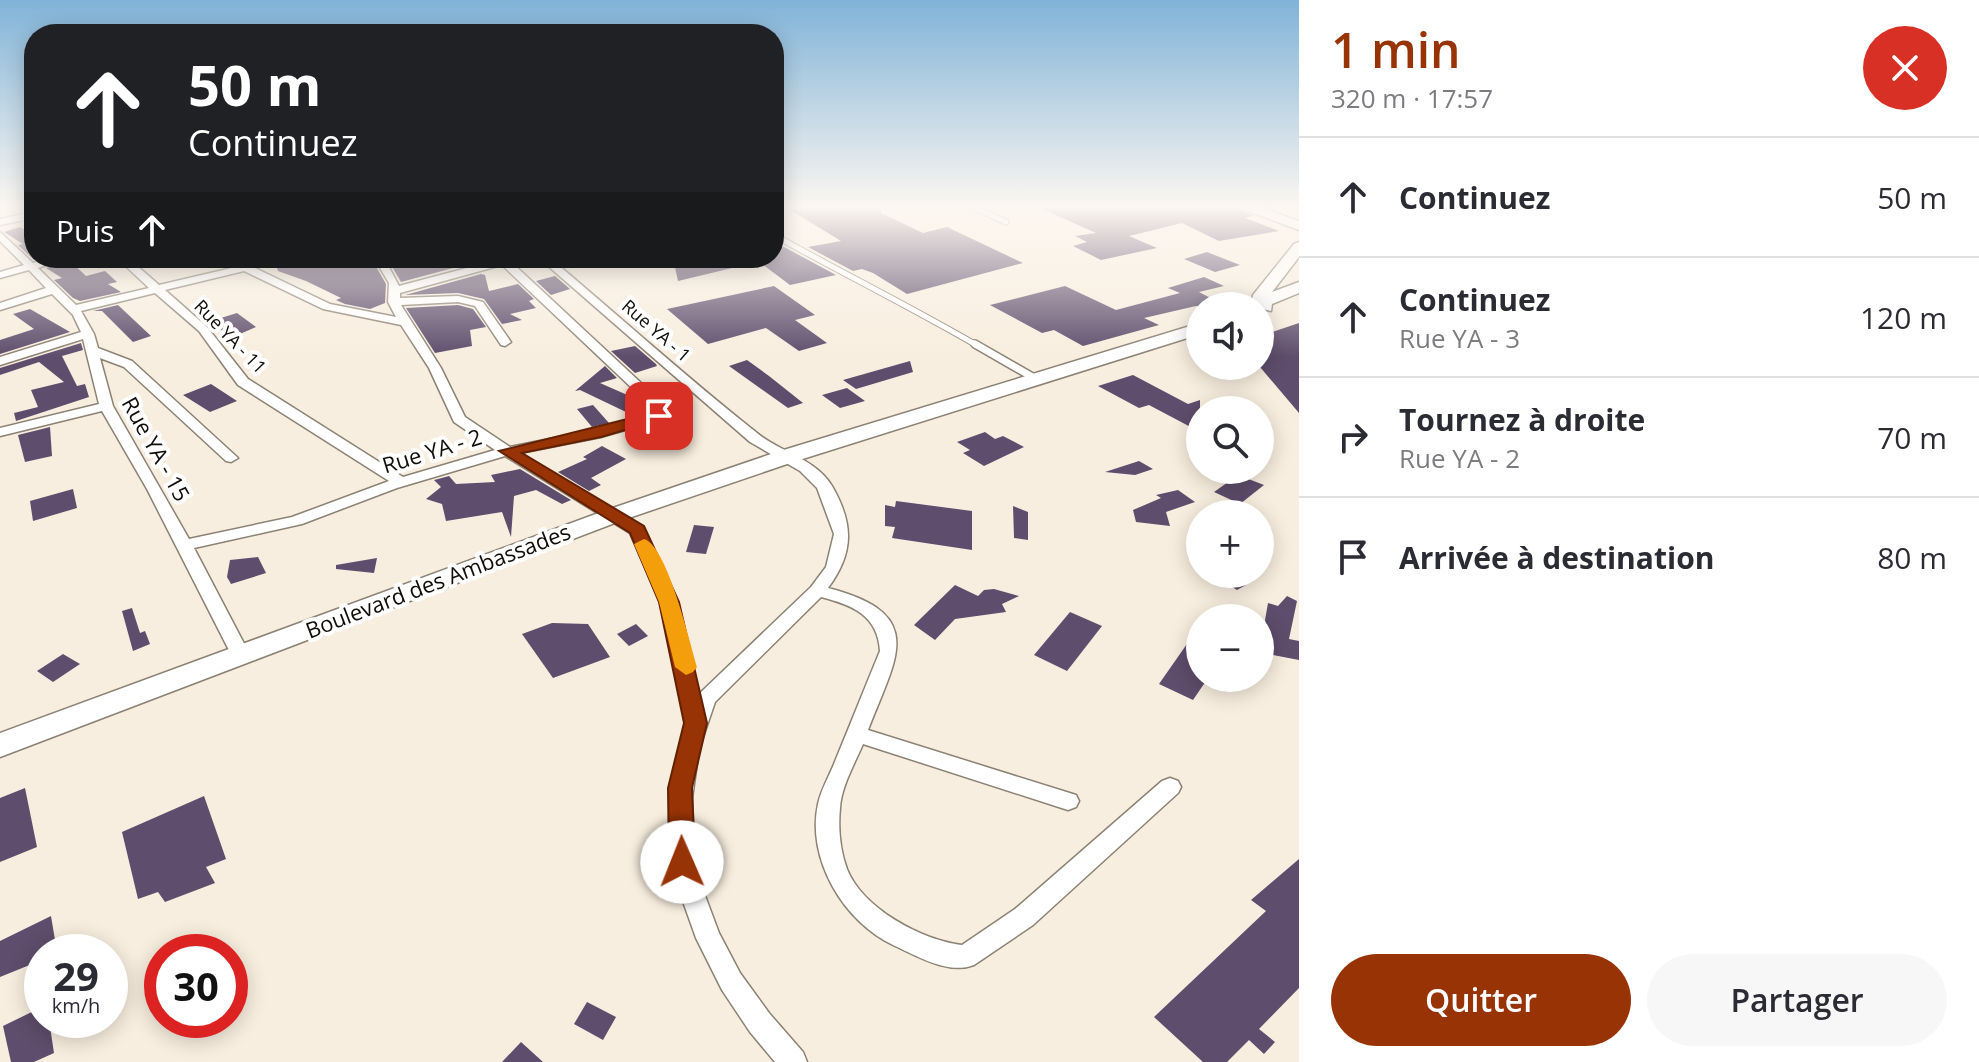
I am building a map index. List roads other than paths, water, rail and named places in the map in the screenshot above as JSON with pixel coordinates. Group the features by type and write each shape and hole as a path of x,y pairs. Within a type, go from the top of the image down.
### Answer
{"main road":[{"path":"1272,292 1293,268"},
{"path":"1274,299 1299,287"},
{"path":"1274,303 1299,297"},
{"name":"Boulevard des Ambassades","path":"0,745 612,516 785,457 1186,332"}],"street":[{"path":"0,275 24,268"},
{"name":"Rue YA - 15","path":"29,268 74,309 88,334 106,406 241,655"},
{"name":"Rue YA - 11","path":"132,268 203,329 243,382 401,482"},
{"path":"74,309 238,268"},
{"path":"244,268 327,307 407,323"},
{"path":"385,268 394,283 394,296 407,323 435,368 459,419 637,530 669,602 696,723 680,788 682,862 702,929 727,976 765,1032 793,1062"},
{"path":"394,296 476,268"},
{"name":"Rue YA - 2","path":"183,545 296,521 401,482 508,451 601,433 659,416 663,410 512,268"},
{"name":"Rue YA - 1","path":"556,268 755,439 805,468 824,486 842,534 839,558 817,591 706,699 696,723"},
{"path":"0,307 52,290"},
{"path":"394,296 458,299 479,304 505,342"},
{"path":"0,361 88,334"},
{"path":"91,350 128,364 231,458"},
{"path":"0,432 106,406"},
{"path":"817,591 858,602 884,624 890,637 889,651 829,804 828,836 837,874 857,904 915,945 941,954 965,957 1014,924 1170,787"},
{"path":"856,734 1068,801"}],"lane":[{"path":"815,258 861,283 882,290 1037,379"}]}
